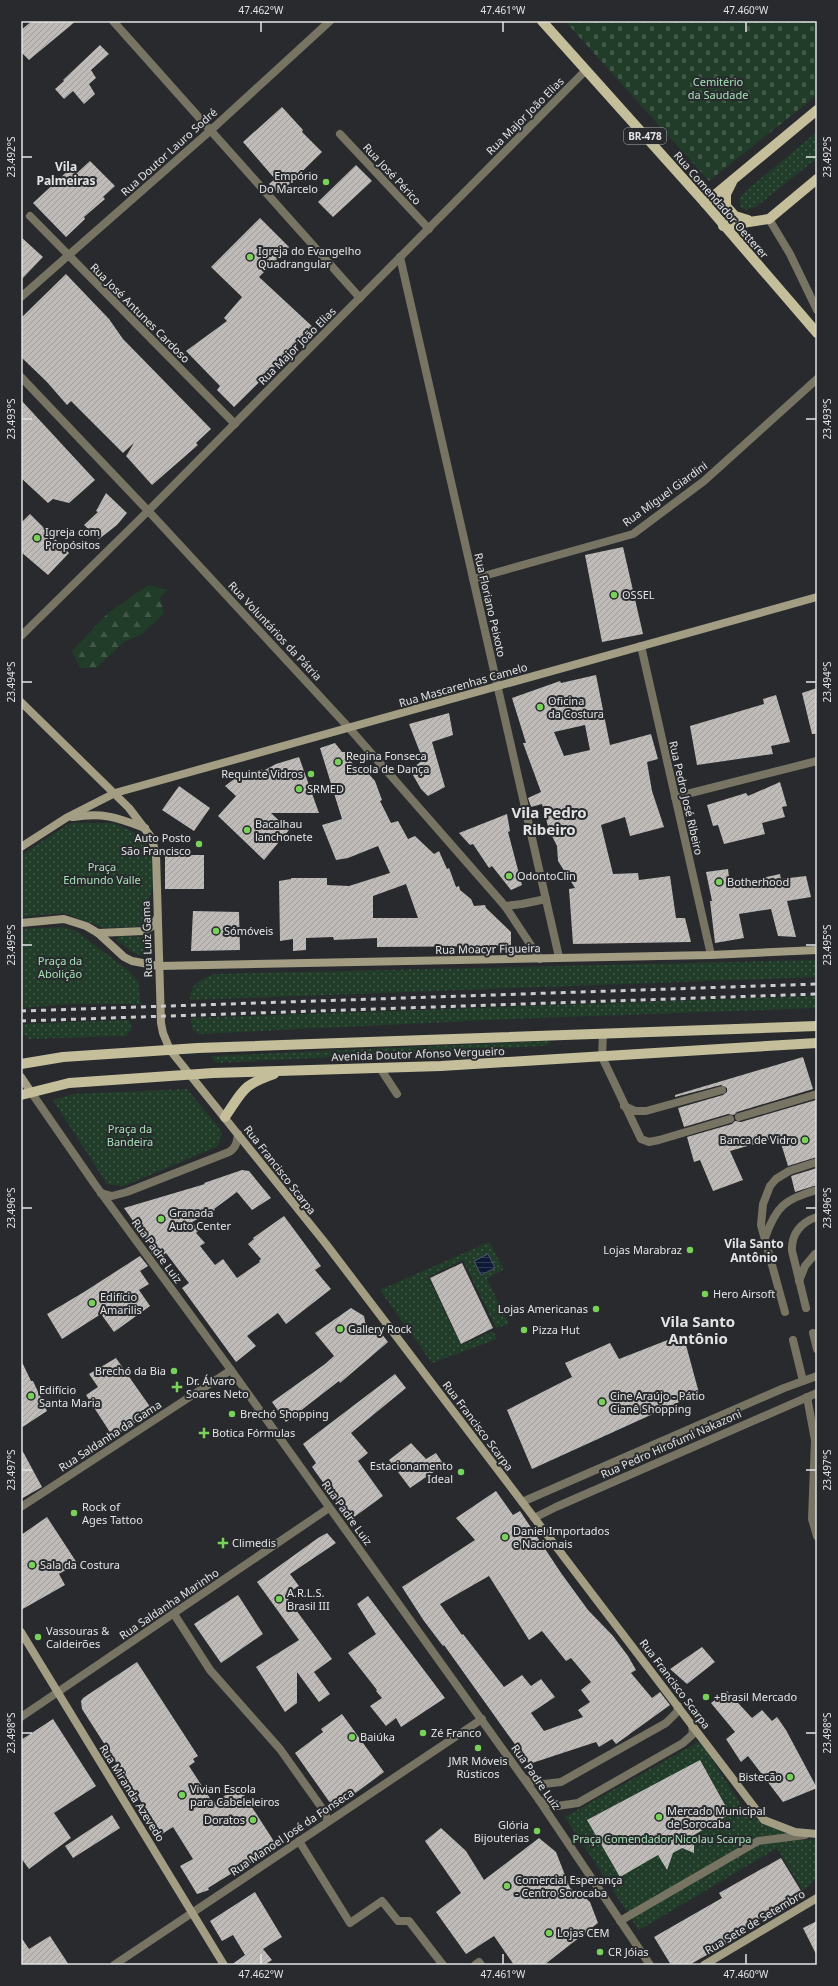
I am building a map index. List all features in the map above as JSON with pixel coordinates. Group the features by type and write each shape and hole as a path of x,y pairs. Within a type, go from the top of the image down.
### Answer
{"main road":[{"name":"Rua Comendador Oetterer","path":"542,21 705,203 723,226 817,333"},
{"path":"705,203 817,110"},
{"path":"723,226 764,219 817,179"},
{"path":"732,180 726,194 726,206 735,216 744,220 764,219"},
{"name":"Rua Mascarenhas Camelo","path":"115,794 350,729 817,596"},
{"path":"21,702 115,794 66,818 21,847"},
{"name":"Rua Luiz Gama","path":"115,794 146,829 155,846 161,1023 163,1033 170,1050"},
{"path":"66,818 107,815 146,829"},
{"path":"98,933 144,931 154,925 157,918"},
{"path":"21,923 64,919 86,926 98,933 124,957 132,961 158,966"},
{"name":"Rua Moacyr Figueira","path":"158,966 711,955 817,950"},
{"name":"Avenida Doutor Afonso Vergueiro","path":"21,1064 63,1057 170,1050 817,1026"},
{"name":"Avenida Doutor Afonso Vergueiro","path":"26,1094 69,1083 189,1075 284,1070 441,1066 817,1043"},
{"name":"Rua Francisco Scarpa","path":"170,1050 330,1251 764,1820 782,1828 814,1834"},
{"path":"225,1118 242,1090 254,1080 284,1070"},
{"name":"Rua Padre Luiz","path":"21,1077 26,1094"},
{"name":"Rua Miranda Azevedo","path":"21,1632 224,1965"},
{"name":"Rua Sete de Setembro","path":"704,1965 817,1898"}],"street":[{"path":"114,21 360,298"},
{"name":"Rua Doutor Lauro Sodré","path":"21,297 211,130 330,21"},
{"name":"Rua Major João Elias","path":"21,636 235,424 586,70"},
{"name":"Rua José Périco","path":"340,134 429,228"},
{"name":"Rua José Antunes Cardoso","path":"30,216 235,424"},
{"name":"Rua Comendador Oetterer","path":"764,219 790,254 817,310"},
{"name":"Rua Floriano Peixoto","path":"400,257 559,957"},
{"name":"Rua Voluntários da Pátria","path":"21,377 148,511 350,729 505,906 540,959"},
{"name":"Rua Miguel Giardini","path":"473,579 633,534 704,481 817,379"},
{"name":"Rua Pedro José Ribeiro","path":"641,646 711,955"},
{"path":"675,797 817,761"},
{"path":"505,906 546,899"},
{"path":"603,1034 602,1057 641,1139 649,1142 730,1119"},
{"path":"380,1068 397,1094"},
{"path":"624,1106 635,1111 646,1111 722,1090"},
{"name":"Rua Padre Luiz","path":"26,1094 101,1193 230,1370 525,1779 650,1965"},
{"path":"739,1117 817,1094"},
{"path":"101,1193 112,1196 127,1192 229,1152 237,1143 238,1134"},
{"path":"785,1312 761,1226 763,1204 770,1186 783,1173 817,1162"},
{"path":"764,1239 773,1217 780,1208 790,1199 817,1190"},
{"path":"806,1308 791,1241 797,1230 806,1220 817,1217"},
{"path":"799,1282 805,1266 815,1254"},
{"path":"813,1333 817,1349"},
{"path":"793,1340 803,1380"},
{"name":"Rua Saldanha da Gama","path":"21,1507 230,1370"},
{"name":"Rua Pedro Hirofumi Nakazoni","path":"522,1502 803,1380 817,1376"},
{"name":"Rua Pedro Hirofumi Nakazoni","path":"534,1518 807,1396 817,1393"},
{"path":"807,1396 815,1440 812,1519 817,1536"},
{"name":"Rua Saldanha Marinho","path":"21,1717 329,1508"},
{"path":"174,1614 210,1670 280,1749 324,1811 328,1821"},
{"path":"525,1779 544,1784 561,1782 666,1723 677,1712 678,1706"},
{"name":"Rua Manoel José da Fonseca","path":"114,1965 482,1719"},
{"path":"539,1800 557,1806 578,1802 683,1743 693,1734 692,1725"},
{"path":"620,1920 758,1841 814,1834"},
{"path":"299,1841 350,1923 382,1901 398,1920 409,1921 443,1965"},
{"path":"475,1965 479,1962 481,1965"}],"green space":[{"name":"Cemitério da Saudade","path":"565,21 817,21 817,95 709,181"},
{"path":"817,132 817,158 757,206 746,210 741,207 739,199 746,191"},
{"path":"148,585 168,590 160,597 164,613 142,634 124,642 96,668 80,668 72,651 107,614"},
{"name":"Praça Edmundo Valle","path":"70,823 114,823 138,834 154,857 153,888 146,905 144,926 104,928 64,913 21,917 21,855"},
{"name":"Praça da Abolição","path":"64,927 76,931 129,971 138,981 141,1004 74,1004 21,1008 21,929"},
{"path":"118,936 144,937 146,954 142,956 132,952 118,941"},
{"path":"817,960 817,977 190,1000 194,986 214,974"},
{"path":"817,996 817,1008 510,1019 199,1034 193,1030 190,1018"},
{"path":"129,1020 132,1029 126,1036 29,1039 21,1032 21,1024"},
{"path":"550,1041 551,1044 543,1046 216,1063 211,1056"},
{"name":"Praça da Bandeira","path":"187,1089 220,1129 221,1138 216,1147 124,1186 107,1184 53,1100 74,1094"},
{"path":"489,1242 504,1269 487,1279 509,1324 496,1328 463,1260 428,1277 461,1345 493,1331 497,1339 432,1363 380,1290"},
{"name":"Praça Comendador Nicolau Scarpa","path":"700,1741 747,1814 799,1840 817,1839 817,1877 803,1891 777,1848 639,1930 565,1817"}],"water":[{"path":"488,1254 495,1268 481,1275 474,1261"}],"building":[{"path":"32,21 76,21 29,60 21,52 21,30"},
{"path":"100,45 109,54 91,70 96,78 89,84 95,94 84,104 73,91 64,99 55,89"},
{"path":"282,107 303,130 302,132 322,152 279,194 269,184 275,179 243,142"},
{"path":"90,161 115,186 103,197 105,199 84,217 85,219 66,237 33,203 72,167 78,172"},
{"path":"356,165 372,181 333,217 318,202"},
{"path":"260,218 289,247 259,277 314,328 234,407 217,390 220,386 186,351 227,321 224,318 242,297 211,267"},
{"path":"21,237 43,257 21,280"},
{"path":"66,274 109,319 123,339 211,429 196,443 198,445 152,485 126,456 134,443 123,453 71,401 67,405 47,382 21,357 21,318"},
{"path":"21,400 95,480 69,503 53,499 48,503 21,478"},
{"path":"106,493 127,513 117,525 99,539 84,525 98,512 96,511"},
{"name":"Igreja com Propósitos","path":"30,514 69,553 48,575 21,552 21,523"},
{"name":"OSSEL","path":"623,547 643,634 602,642 585,555"},
{"path":"596,675 610,745 651,734 658,759 647,762 652,791 664,827 630,836 625,817 601,825 613,874 638,873 639,880 670,876 676,918 685,918 691,942 573,944 569,889 575,888 558,861 557,846 549,830 542,804 531,807 528,798 541,792 523,743 526,743 512,698 560,681 561,683","holes":["585,725 590,750 564,756 554,732"]},
{"path":"817,688 817,734 812,734 802,693"},
{"path":"776,695 790,742 771,746 773,754 697,765 690,726 764,704 763,699"},
{"path":"449,713 453,735 432,742 445,787 428,796 421,789 410,770 423,760 409,724"},
{"path":"335,743 342,752 346,752 358,773 367,772 375,781 382,800 380,801 391,823 398,821 408,839 415,836 434,854 439,851 447,869 449,868 456,887 459,886 460,890 471,899 474,906 485,905 486,908 511,932 511,946 377,947 377,938 334,940 333,937 306,938 306,950 293,951 293,939 280,941 279,881 291,878 327,878 327,885 349,886 390,873 378,846 348,858 336,860 322,825 342,819 320,748","holes":["406,884 418,918 373,918 373,896"]},
{"path":"299,757 319,813 271,813 289,830 264,860 218,816 236,796 225,786 238,776 261,769 263,771 276,764"},
{"path":"780,782 787,806 782,807 785,817 762,823 765,834 724,844 718,825 713,826 707,805 746,793 748,796"},
{"path":"179,786 210,808 194,831 162,810"},
{"path":"507,814 510,831 508,832 522,885 511,890 492,866 489,868 473,844 470,845 459,833"},
{"path":"165,855 204,855 204,889 165,889"},
{"path":"728,869 730,885 780,874 781,879 806,876 811,897 787,901 796,937 778,936 771,909 739,914 744,938 715,943 710,901 712,901 706,872"},
{"name":"Sómóveis","path":"193,911 239,912 240,950 191,951"},
{"path":"803,1057 813,1089 737,1112 734,1115 728,1114 684,1127 678,1108 723,1095 727,1092 727,1088 721,1085 675,1097 675,1095"},
{"path":"816,1100 817,1157 788,1166 779,1137 730,1151 743,1180 713,1191 700,1160 694,1162 687,1137 732,1124 735,1121 741,1122"},
{"path":"817,1168 817,1185 795,1192 791,1176"},
{"path":"242,1170 249,1171 271,1198 252,1210 237,1192 214,1209 215,1210 192,1222 199,1230 196,1233 205,1243 200,1246 215,1265 223,1259 237,1278 260,1262 259,1261 261,1259 248,1244 254,1239 253,1238 284,1216 321,1266 315,1270 331,1289 286,1324 278,1313 247,1336 256,1346 236,1362 182,1288 189,1283 166,1253 157,1260 149,1250 152,1248 124,1208 205,1184 204,1183"},
{"name":"Edifício Amarilis","path":"140,1256 148,1266 140,1271 149,1284 139,1290 150,1306 114,1332 101,1314 62,1339 47,1314"},
{"path":"462,1263 493,1328 461,1344 430,1278"},
{"path":"351,1308 364,1316 367,1331 375,1325 388,1342 340,1383 339,1381 286,1422 272,1402 334,1356 315,1333"},
{"name":"Cine Araújo - Pátio Cianê Shopping","path":"683,1334 699,1393 532,1469 507,1410 572,1377 565,1363 610,1343 619,1359"},
{"path":"116,1358 153,1411 113,1437 86,1395 98,1387 89,1374"},
{"name":"Edifício Santa Maria","path":"21,1360 47,1411 21,1428"},
{"path":"395,1374 406,1388 351,1433 368,1453 358,1461 383,1496 350,1520 312,1467 316,1463 303,1444"},
{"path":"411,1443 426,1459 436,1453 444,1465 410,1488 389,1460"},
{"path":"21,1448 42,1487 21,1499"},
{"path":"496,1491 513,1515 520,1511 561,1573 588,1610 613,1636 628,1656 636,1670 631,1673 652,1698 660,1692 670,1705 616,1744 612,1739 599,1747 596,1742 529,1764 444,1645 443,1646 424,1621 402,1587 475,1540 456,1518","holes":["489,1576 529,1640 542,1631 566,1661 571,1658 591,1682 581,1690 590,1702 578,1710 583,1717 544,1731 531,1713 555,1697 541,1679 531,1686 522,1675 504,1687 463,1634 462,1635 440,1604"]},
{"path":"47,1517 77,1563 59,1574 65,1585 21,1610 21,1535"},
{"path":"327,1533 336,1543 290,1574 299,1586 285,1595 332,1659 314,1672 330,1694 319,1702 297,1672 297,1703 285,1712 256,1667 299,1640 257,1582"},
{"path":"238,1595 263,1634 221,1663 194,1624"},
{"path":"368,1596 445,1698 401,1727 396,1718 386,1726 370,1706 382,1698 348,1653 376,1634 357,1604"},
{"path":"702,1647 715,1662 687,1684 670,1669"},
{"path":"137,1662 198,1756 193,1759 195,1762 189,1766 213,1803 239,1787 277,1846 235,1873 234,1872 208,1888 209,1890 197,1894 180,1866 193,1859 173,1827 162,1834 82,1709 81,1701 83,1698"},
{"path":"727,1691 752,1718 762,1710 772,1721 777,1717 786,1730 817,1788 783,1802 748,1756 741,1762 726,1739 735,1732 711,1703"},
{"path":"342,1714 384,1772 350,1797 349,1795 333,1807 295,1753 323,1732 321,1729"},
{"path":"53,1719 96,1786 54,1813 71,1838 29,1869 21,1858 21,1740"},
{"name":"Mercado Municipal de Sorocaba","path":"700,1760 730,1814 694,1835 694,1853 682,1848 673,1853 667,1870 658,1855 620,1877 587,1820"},
{"path":"112,1815 120,1828 73,1858 65,1846"},
{"name":"Comercial Esperança - Centro Sorocaba","path":"441,1828 466,1851 484,1880 539,1838 556,1852 570,1888 581,1894 590,1902 598,1923 544,1965 514,1965 494,1936 466,1954 436,1912 461,1893 425,1841"},
{"path":"781,1858 803,1894 738,1931 741,1936 689,1965 671,1965 654,1937 722,1898 719,1893"},
{"path":"255,1892 282,1937 263,1949 272,1960 264,1965 231,1965 245,1955 233,1935 222,1941 210,1921"},
{"path":"817,1921 817,1956 803,1928"},
{"path":"50,1936 69,1965 21,1965 21,1937 29,1949"}],"railway":[{"path":"21,1011 817,984"},
{"path":"21,1021 817,994"}],"place":[{"name":"Empório Do Marcelo","path":"326,182"},
{"name":"Igreja do Evangelho Quadrangular","path":"250,257"},
{"name":"Igreja com Propósitos","path":"37,538"},
{"name":"OSSEL","path":"614,595"},
{"name":"Oficina da Costura","path":"540,707"},
{"name":"Regina Fonseca Escola de Dança","path":"338,762"},
{"name":"Requinte Vidros","path":"311,774"},
{"name":"SRMED","path":"299,789"},
{"name":"Bacalhau lanchonete","path":"247,830"},
{"name":"Auto Posto São Francisco","path":"199,844"},
{"name":"OdontoClin","path":"509,876"},
{"name":"Botherhood","path":"719,882"},
{"name":"Sómóveis","path":"216,931"},
{"name":"Banca de Vidro","path":"805,1140"},
{"name":"Granada Auto Center","path":"161,1219"},
{"name":"Lojas Marabraz","path":"690,1250"},
{"name":"Hero Airsoft","path":"705,1294"},
{"name":"Edifício Amarilis","path":"92,1303"},
{"name":"Lojas Americanas","path":"596,1309"},
{"name":"Gallery Rock","path":"340,1329"},
{"name":"Pizza Hut","path":"524,1330"},
{"name":"Brechó da Bia","path":"174,1371"},
{"name":"Dr. Álvaro Soares Neto","path":"177,1387"},
{"name":"Edifício Santa Maria","path":"31,1396"},
{"name":"Cine Araújo - Pátio Cianê Shopping","path":"602,1402"},
{"name":"Brechó Shopping","path":"232,1414"},
{"name":"Botica Fórmulas","path":"204,1433"},
{"name":"Estacionamento Ideal","path":"461,1472"},
{"name":"Rock of Ages Tattoo","path":"74,1513"},
{"name":"Daniel Importados e Nacionais","path":"505,1537"},
{"name":"Climedis","path":"223,1543"},
{"name":"Sala da Costura","path":"32,1565"},
{"name":"A.R.L.S. Brasil III","path":"279,1599"},
{"name":"Vassouras & Caldeirões","path":"38,1637"},
{"name":"+Brasil Mercado","path":"706,1697"},
{"name":"Zé Franco","path":"423,1733"},
{"name":"Baiúka","path":"352,1737"},
{"name":"JMR Móveis Rústicos","path":"478,1748"},
{"name":"Bistecão","path":"790,1777"},
{"name":"Vivian Escola para Cabeleleiros","path":"182,1795"},
{"name":"Mercado Municipal de Sorocaba","path":"659,1817"},
{"name":"Doratos","path":"253,1820"},
{"name":"Glória Bijouterias","path":"537,1831"},
{"name":"Comercial Esperança - Centro Sorocaba","path":"507,1886"},
{"name":"Lojas CEM","path":"549,1933"},
{"name":"CR Jóias","path":"600,1952"}],"district":[{"name":"Vila Palmeiras","path":"66,174"},
{"name":"Vila Pedro Ribeiro","path":"549,822"},
{"name":"Vila Santo Antônio","path":"754,1251"},
{"name":"Vila Santo Antônio","path":"698,1330"}]}
